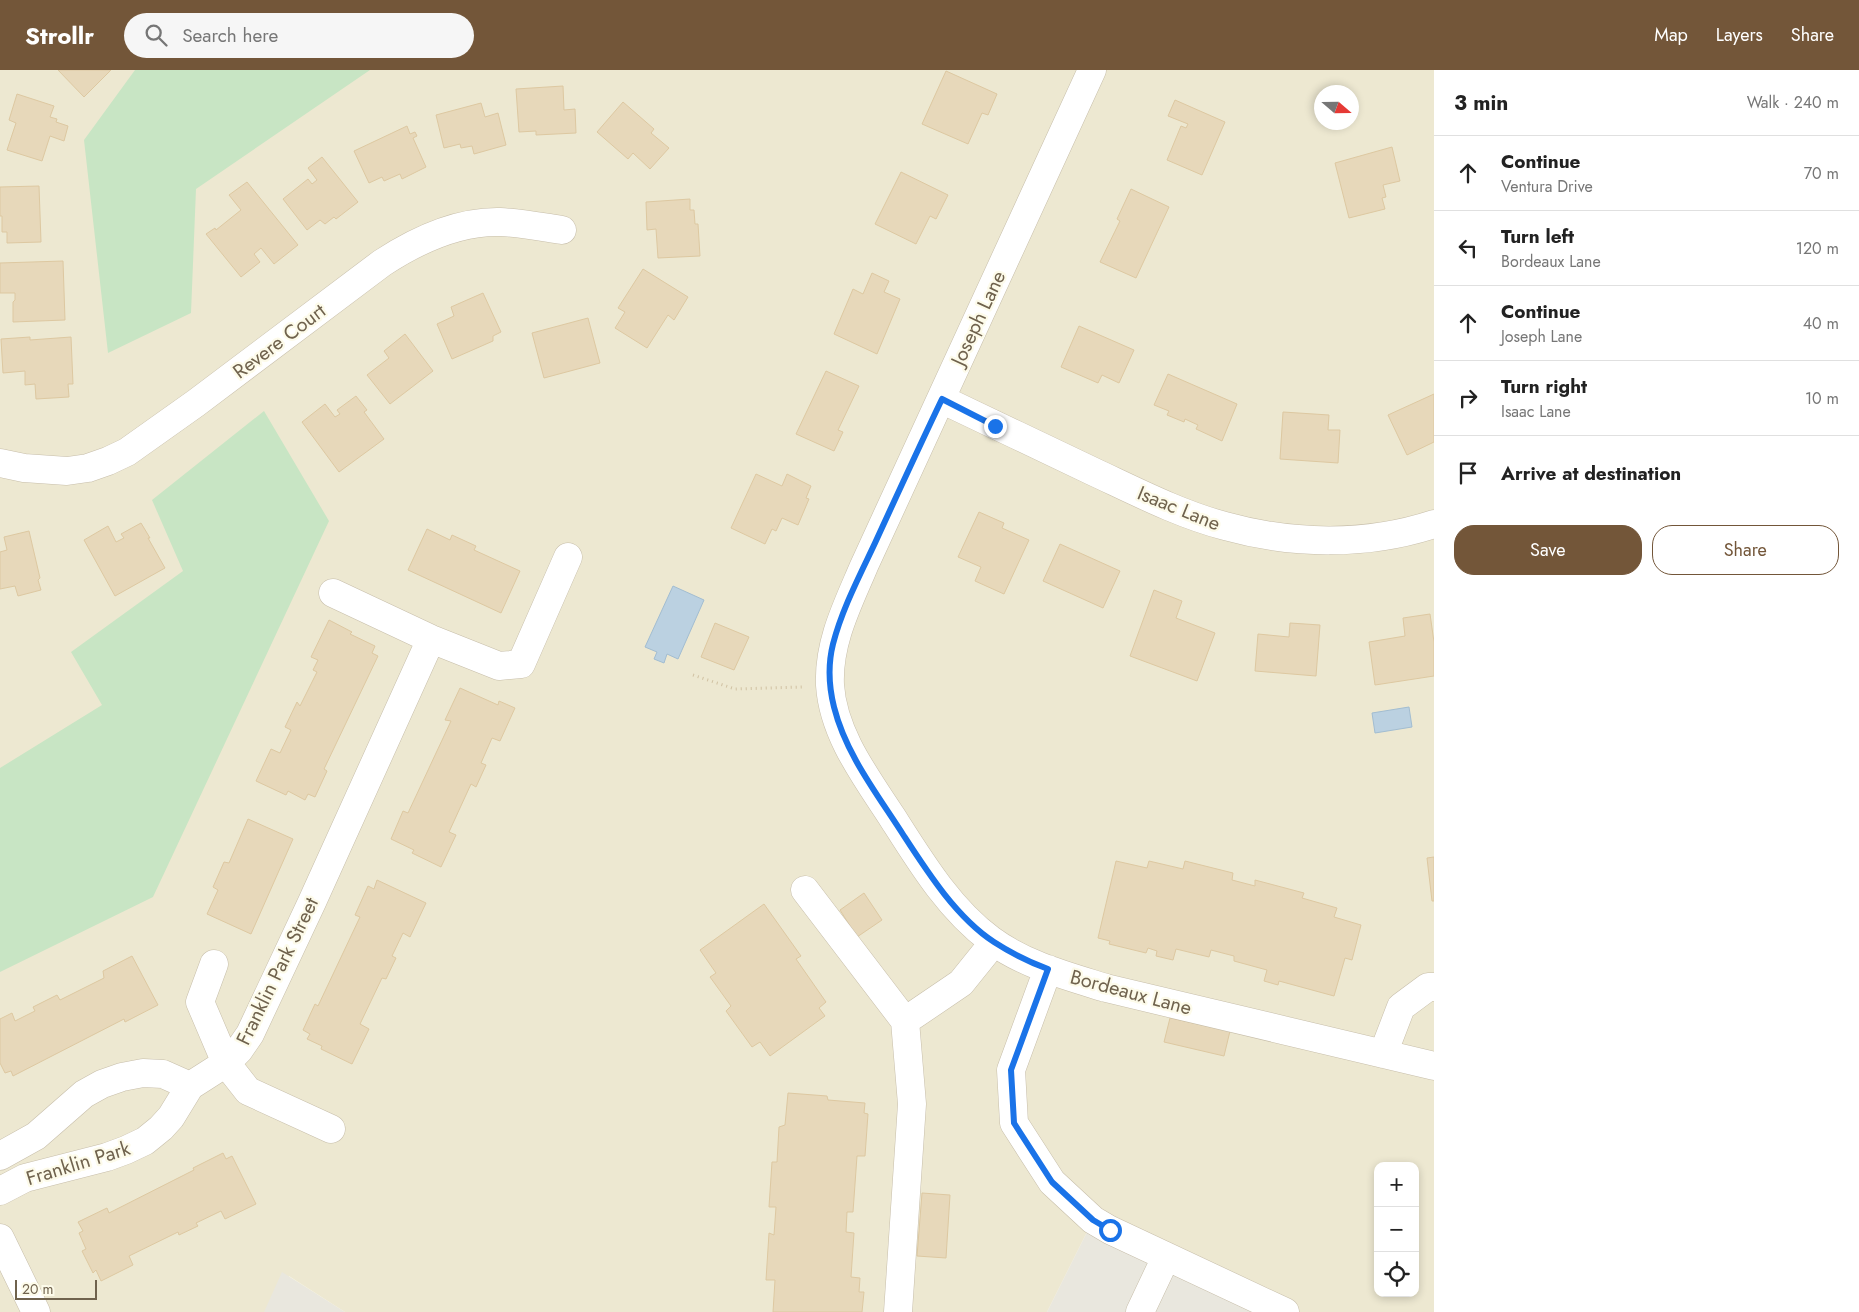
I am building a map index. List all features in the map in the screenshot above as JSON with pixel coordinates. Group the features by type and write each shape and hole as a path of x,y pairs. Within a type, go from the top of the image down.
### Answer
{"street":[{"name":"Joseph Lane","path":"864,566 1092,70"},
{"name":"Revere Court","path":"0,463 24,468 67,471 88,468 127,452 196,404 382,263 399,251 437,233 457,227 499,222 562,230"},
{"name":"Isaac Lane","path":"942,399 1165,505 1223,526 1263,536 1324,541 1384,537 1434,524"},
{"path":"333,594 431,639 499,666 521,664 568,556"},
{"name":"Bordeaux Lane","path":"864,566 839,625 833,646 830,686 839,725 856,762 934,880 978,930 994,942 1029,961 1106,988 1434,1066"},
{"name":"Franklin Park Street","path":"190,1086 226,1063 239,1050 250,1034 431,639"},
{"path":"805,890 905,1021 912,1104 898,1312"},
{"path":"905,1021 961,983 994,942"},
{"path":"214,964 200,1002 226,1063 248,1090 331,1129"},
{"path":"1048,969 1011,1070 1014,1123 1052,1182 1093,1220 1166,1257 1285,1312"},
{"path":"1382,1054 1401,1008 1428,987 1434,986"},
{"path":"0,1156 36,1136 84,1094 102,1084 142,1073 163,1074 190,1086"},
{"name":"Franklin Park","path":"0,1191 26,1178 46,1171 106,1157 145,1141 171,1117 190,1086"},
{"path":"0,1238 36,1312"},
{"path":"1140,1312 1166,1257"}],"path":[{"path":"693,676 735,689 830,686"}],"shaded area":[{"path":"0,70 1434,70 1434,1312 1285,1312 1093,1220 1047,1312 345,1312 289,1276 272,1312 0,1312"},
{"path":"1093,1220 1289,1312 1047,1312"},
{"path":"282,1272 345,1312 264,1312"}],"green space":[{"path":"135,70 370,70 196,189 191,313 108,353 84,140"},
{"path":"264,411 329,521 153,897 0,972 0,768 102,705 71,652 183,571 152,500"}],"water":[{"path":"673,586 704,600 678,659 667,654 664,663 654,659 657,652 645,647"},
{"path":"1409,707 1412,727 1375,733 1372,713"}],"building":[{"path":"58,70 111,70 84,97"},
{"path":"946,71 997,94 988,115 982,113 968,144 922,124"},
{"path":"563,86 564,110 575,109 576,133 536,135 536,131 519,132 516,89"},
{"path":"17,94 54,106 50,117 57,119 56,122 68,126 64,141 50,136 42,161 7,150 16,123 9,120"},
{"path":"1175,100 1225,122 1202,175 1167,160 1181,126 1186,128 1188,124 1168,116"},
{"path":"623,102 654,129 651,133 669,148 650,169 633,153 628,159 597,132"},
{"path":"481,103 485,117 498,113 506,145 474,154 472,146 461,148 460,144 444,148 436,115"},
{"path":"407,126 410,134 415,132 417,136 413,138 426,167 402,179 400,174 384,181 382,177 369,183 354,151"},
{"path":"1392,147 1400,181 1383,185 1386,197 1382,198 1385,209 1349,218 1335,163"},
{"path":"322,157 358,202 336,219 334,217 325,224 320,220 307,230 283,199 308,179 312,184 317,180 308,168"},
{"path":"901,172 948,195 936,219 930,216 916,244 875,224"},
{"path":"247,182 298,245 274,264 261,248 254,254 260,262 241,277 206,234 215,228 216,230 241,210 229,195"},
{"path":"39,186 41,242 7,243 7,232 2,232 2,216 0,216 0,187"},
{"path":"1131,189 1169,207 1136,278 1100,262 1120,221 1117,219"},
{"path":"690,199 690,210 694,210 695,224 698,224 700,256 658,258 656,229 647,230 646,202"},
{"path":"63,261 65,320 13,322 15,293 0,293 0,263"},
{"path":"643,269 688,297 674,320 668,315 647,348 615,328 625,312 618,308"},
{"path":"872,273 889,281 884,292 900,299 877,354 834,334 853,289 863,294"},
{"path":"483,293 501,332 493,336 493,341 452,359 437,324 454,316 451,307"},
{"path":"588,318 600,363 544,378 532,333"},
{"path":"1079,326 1134,350 1119,383 1102,375 1098,383 1061,367"},
{"path":"405,334 433,371 390,404 367,375 389,358 384,351"},
{"path":"30,337 30,340 71,337 73,384 68,384 69,397 36,399 35,384 25,385 25,371 3,373 1,339"},
{"path":"826,371 859,386 838,430 843,432 834,451 796,434"},
{"path":"1168,374 1237,404 1222,441 1196,429 1198,425 1185,419 1184,422 1167,415 1169,411 1154,405"},
{"path":"1434,394 1434,442 1407,455 1388,415"},
{"path":"356,396 367,410 364,412 384,439 339,472 302,422 325,404 335,417 340,414 337,410"},
{"path":"1283,412 1329,415 1328,430 1340,430 1338,463 1280,459"},
{"path":"756,474 782,486 787,474 811,486 806,498 809,499 798,525 782,518 776,531 772,529 765,544 731,528"},
{"path":"979,512 1004,523 1002,528 1029,540 1004,594 975,581 981,567 958,557"},
{"path":"141,523 165,568 115,596 84,540 108,526 116,542 124,538 121,534"},
{"path":"427,529 450,540 452,535 476,546 474,550 520,571 501,613 408,570"},
{"path":"29,531 41,590 18,596 15,586 0,589 0,552 7,550 4,537"},
{"path":"1060,544 1120,571 1103,608 1043,581"},
{"path":"1154,590 1182,601 1176,618 1215,633 1197,681 1130,656"},
{"path":"1430,614 1434,642 1434,676 1375,685 1369,642 1405,636 1403,618"},
{"path":"329,620 352,632 350,634 375,646 372,653 378,656 324,769 327,771 315,797 308,794 305,800 288,791 286,795 256,781 271,749 280,753 291,730 285,727 297,702 300,706 317,672 313,670 318,660 311,657"},
{"path":"715,623 749,637 734,670 701,657"},
{"path":"1290,623 1320,625 1316,676 1255,671 1258,634 1289,637"},
{"path":"460,688 498,705 499,701 515,708 500,741 492,738 481,763 486,765 476,787 471,784 449,832 456,835 441,867 412,853 414,850 391,839 403,811 408,813 451,721 445,720"},
{"path":"248,819 293,839 251,934 207,914 218,890 213,887 224,862 229,863"},
{"path":"1434,857 1434,901 1432,901 1427,858"},
{"path":"1116,861 1147,868 1149,861 1183,869 1185,861 1233,873 1232,880 1255,886 1255,880 1304,893 1302,898 1337,908 1334,917 1361,925 1352,960 1345,958 1334,996 1279,981 1278,985 1264,981 1267,970 1234,961 1234,956 1211,950 1209,957 1176,949 1173,960 1156,956 1157,951 1148,948 1146,953 1109,944 1110,941 1098,938"},
{"path":"377,880 426,903 410,937 403,933 392,956 396,958 386,979 382,978 360,1024 369,1029 352,1064 321,1049 322,1046 307,1039 310,1034 303,1030 315,1004 318,1006 360,917 355,915 368,886 374,889"},
{"path":"864,893 882,920 857,937 840,910"},
{"path":"764,904 801,956 796,959 826,1002 819,1008 825,1016 770,1056 760,1042 752,1047 726,1011 731,1006 710,977 716,973 700,950"},
{"path":"132,956 158,1005 125,1022 124,1019 13,1076 11,1071 5,1073 0,1063 0,1019 12,1013 15,1021 35,1011 33,1007 57,995 60,1000 104,978 103,971"},
{"path":"1170,1018 1230,1031 1224,1056 1164,1042"},
{"path":"788,1093 827,1096 828,1100 865,1103 864,1113 868,1114 865,1156 857,1156 853,1212 847,1212 846,1232 854,1233 851,1277 860,1278 859,1292 864,1292 862,1312 773,1312 775,1280 766,1280 769,1233 774,1235 776,1207 769,1207 772,1162 777,1162 779,1127 785,1125"},
{"path":"223,1153 226,1159 232,1156 256,1204 225,1219 221,1211 196,1223 198,1226 179,1235 178,1232 129,1256 133,1265 101,1281 96,1270 93,1273 82,1251 86,1249 79,1233 83,1231 78,1222 107,1208 109,1213 194,1170 193,1168"},
{"path":"922,1193 950,1195 946,1258 917,1256"}],"route":[{"path":"995,426 942,399 864,566 839,625 830,666 830,686 839,725 856,762 924,867 950,900 978,930 994,942 1048,969 1011,1070 1014,1123 1052,1182 1093,1220 1110,1230"}]}
